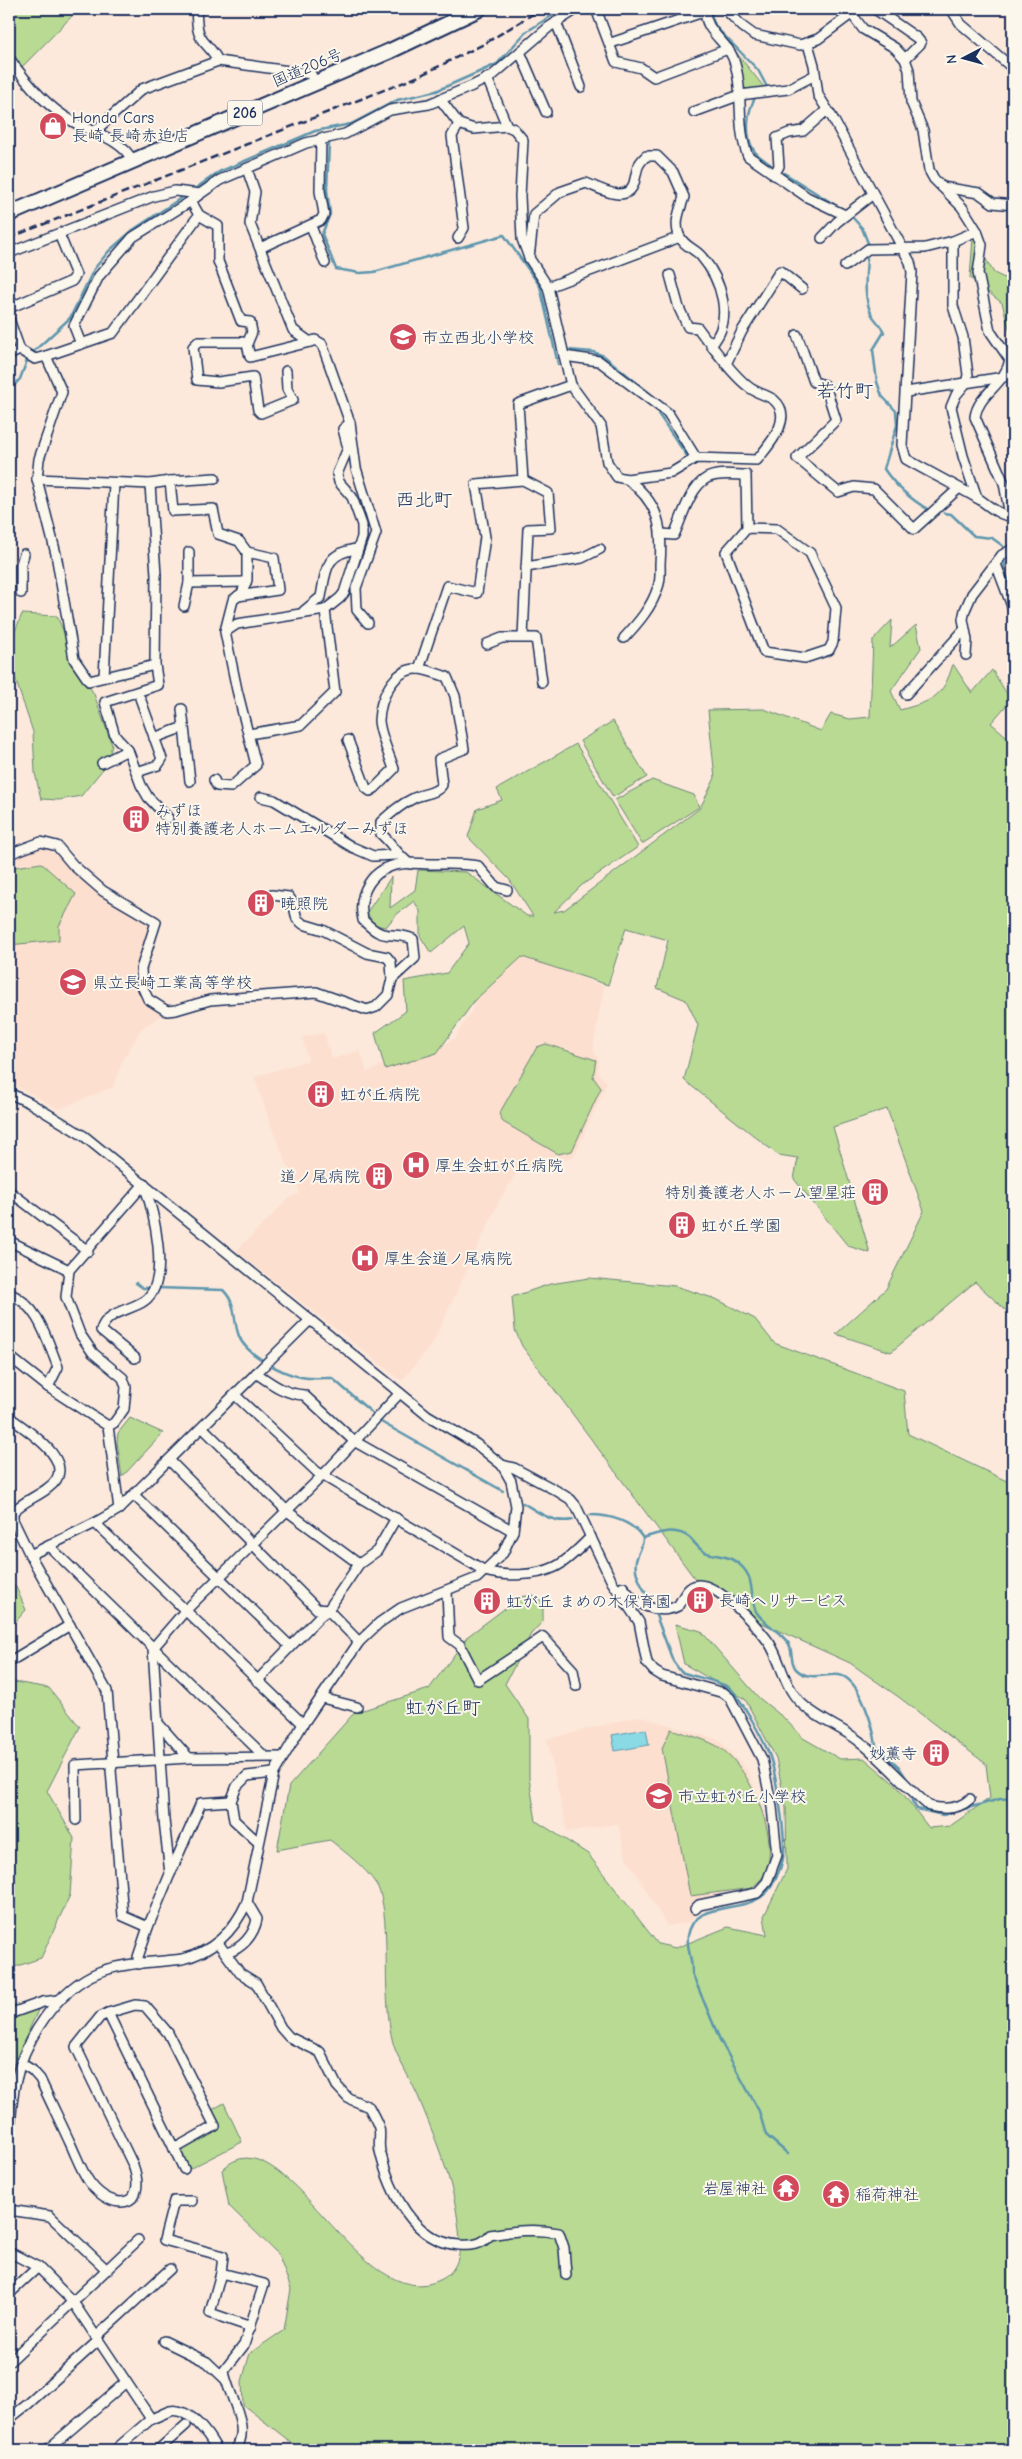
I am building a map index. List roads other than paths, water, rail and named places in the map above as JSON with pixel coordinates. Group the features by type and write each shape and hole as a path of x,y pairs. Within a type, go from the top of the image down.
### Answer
{"highway":[{"name":"国道206号","path":"9,214 390,51 479,9"}],"street":[{"path":"196,9 198,30 202,40 215,54 218,61"},
{"path":"81,344 74,326 99,276 133,237 220,180 306,143 345,134 390,110 429,104 487,78 556,22 577,9"},
{"path":"596,9 611,43 616,62 641,68 654,78 728,49"},
{"path":"725,9 742,27 754,35 800,45 808,44 852,10 863,29 895,48 906,59 909,70 911,102 923,130 929,170 962,207 977,231 982,245 978,273 990,331 1010,360 1004,377 979,402 975,417 1004,483 1011,519"},
{"path":"875,9 917,38 921,44 906,59"},
{"path":"951,9 961,24 1009,65"},
{"path":"611,43 706,10 711,30 728,49 733,60 740,95 743,146 748,156 807,197 845,215"},
{"path":"556,22 581,87"},
{"path":"808,44 818,95 828,110 910,262 912,272 903,454 906,459 1011,519"},
{"path":"520,52 546,112"},
{"path":"9,58 48,104 72,122 95,131 127,150 133,161"},
{"path":"95,131 142,90 218,61 311,74 315,83"},
{"path":"694,112 740,95 788,89 815,75"},
{"path":"487,78 507,126"},
{"path":"440,100 459,124 474,129 507,126 514,128 523,140 520,196 522,239 529,258 548,287 570,385 601,426 607,462 617,477 627,479 671,473 696,458 757,460 781,424 782,414 775,401 750,388 726,364 711,345 718,337 722,323 724,307 721,291 701,256 688,247 680,237 677,227 678,216 684,197 680,184 673,172 657,156 646,156 637,165 634,185 630,190 621,195 607,192 586,183 560,192 534,214 529,258"},
{"path":"774,175 780,166 777,138 803,130 828,110"},
{"path":"458,238 464,228 452,136 459,124"},
{"path":"260,248 321,220 324,214 320,191 321,138"},
{"path":"247,169 255,192 250,224 293,330 310,342"},
{"path":"942,186 979,193 993,202 1013,205"},
{"path":"9,253 154,196 181,191 196,196"},
{"path":"822,238 845,215 873,194"},
{"path":"9,320 26,353 35,359 113,334 199,214 196,196"},
{"path":"199,214 218,226 218,261 241,321 250,322 252,332 247,344 250,357 315,340 322,344 350,423 356,468 376,533 356,588 357,610 368,623"},
{"path":"311,226 325,263"},
{"path":"845,266 868,249 925,248 953,241 977,231"},
{"path":"9,308 72,281 76,275 59,234"},
{"path":"548,287 680,237"},
{"path":"953,241 952,306 963,337 968,375 966,383 956,395 952,407 963,456 977,498"},
{"path":"726,364 742,331 780,271 802,289"},
{"path":"670,275 679,308 688,327 698,328 706,339 714,342"},
{"path":"797,335 814,382 826,385 836,420 797,458 838,492 854,487 874,489 914,529 958,489"},
{"path":"247,344 242,342 198,342 193,347 197,380 218,382 253,377 258,410 261,412 293,400 288,390 286,371"},
{"path":"9,355 26,353"},
{"path":"46,356 62,392 39,460 37,479 56,554 74,660 89,681 155,665"},
{"path":"564,356 599,361 668,413 696,458"},
{"path":"906,392 1004,377"},
{"path":"523,480 518,404 570,385"},
{"path":"225,632 237,624 325,610 344,593 362,537 362,525 352,497 339,482 337,474 348,448 343,429 350,423"},
{"path":"662,534 674,535 694,493 706,478 717,474 746,475 747,528 726,552 764,652 805,658 829,650 833,642 836,608 810,553 777,529 747,528"},
{"path":"37,479 150,484 215,478"},
{"path":"624,638 643,618 659,586 662,534 650,500 627,479"},
{"path":"420,669 446,586 476,593 485,537 476,484 523,480 548,494 551,528 528,529 523,637"},
{"path":"170,481 173,511 213,509 218,534 238,541 247,552 274,558 278,590 238,596 232,600 225,632 256,765 231,787 217,786 214,780"},
{"path":"104,678 114,483"},
{"path":"150,484 156,557 155,665 158,686 105,702 115,736 128,750 140,784 148,798 168,818"},
{"path":"301,613 321,597 328,564 333,557 343,550 357,548"},
{"path":"966,655 965,610 972,594 1002,555 1013,549"},
{"path":"526,568 582,558 600,550"},
{"path":"184,606 189,583 189,552"},
{"path":"238,596 246,582 247,552"},
{"path":"21,593 21,564 24,554"},
{"path":"996,564 1013,609"},
{"path":"189,583 246,582"},
{"path":"249,734 300,725 335,692 325,610"},
{"path":"906,694 964,630"},
{"path":"487,644 502,638 536,638 542,682"},
{"path":"348,740 366,788 370,791 394,768 379,722 384,700 396,677 410,670 420,669 447,677 455,696 464,749 439,759 442,785 438,790 414,798 396,809 381,822 381,834 394,844 398,855 410,864"},
{"path":"137,772 158,765 162,759 140,698"},
{"path":"182,709 190,781"},
{"path":"154,738 184,727"},
{"path":"102,762 128,750"},
{"path":"261,797 274,800 352,847 373,856 398,855"},
{"path":"9,854 42,842 57,846 73,865 103,892 156,922 141,969 142,986 148,998 167,1011 210,1000 316,992 367,1010 376,1007 384,1000 388,995 392,979 391,962 386,957 367,953 323,930 303,924 297,919 293,903 289,897 272,895"},
{"path":"392,979 415,958 415,945 413,939 406,936 383,936 363,920 361,910 364,891 379,871 400,864 478,866 496,887 507,890"},
{"path":"9,1093 30,1103 84,1136 427,1415 476,1444 502,1465 511,1481 516,1506 513,1531 503,1553 485,1572 477,1578 401,1608 379,1623 359,1642 303,1724 274,1773 258,1842 247,1902 240,1918 218,1944 193,1956 101,1972 83,1980 58,2000 35,2035 15,2084 9,2141"},
{"path":"108,1426 114,1423 124,1409 126,1387 123,1378 93,1353 80,1334 66,1297 69,1270 88,1251 144,1184"},
{"path":"134,1358 101,1330 109,1317 140,1303 150,1294 155,1283 158,1268 157,1235 144,1184"},
{"path":"9,1191 88,1251"},
{"path":"9,1240 69,1270"},
{"path":"9,1293 28,1305 38,1316 58,1367 48,1387"},
{"path":"30,1555 119,1509 170,1461 310,1320"},
{"path":"9,1356 48,1387 108,1426 119,1509"},
{"path":"256,1373 281,1390 292,1394 304,1395 354,1442 513,1531"},
{"path":"170,1874 153,1648 185,1611 323,1475 400,1393"},
{"path":"234,1395 316,1472 485,1572 498,1575 536,1572 554,1567 591,1537"},
{"path":"9,1417 56,1456 59,1466 59,1477 55,1483 19,1506 13,1512 13,1520 30,1555 107,1691 113,1763 111,1770 123,1916 148,1927"},
{"path":"203,1428 287,1511 359,1564"},
{"path":"170,1461 317,1608 328,1610 359,1642"},
{"path":"502,1465 514,1468 570,1500 591,1537 612,1582 639,1622 647,1663 662,1676 724,1693 730,1698 762,1759 772,1807 777,1855 767,1882 757,1893 699,1905 695,1909"},
{"path":"134,1495 290,1646"},
{"path":"257,1681 328,1610 359,1564 377,1551 396,1518"},
{"path":"94,1523 303,1724"},
{"path":"49,1546 264,1756"},
{"path":"612,1582 619,1583 631,1599 647,1607 660,1609 678,1606 685,1593 696,1585 705,1585 729,1601 755,1626 770,1645 789,1686 799,1702 860,1741 929,1806 940,1809 955,1808 970,1799"},
{"path":"447,1590 449,1637 460,1645 478,1680 543,1637 573,1670 576,1686"},
{"path":"9,1662 70,1625"},
{"path":"322,1698 357,1707"},
{"path":"158,1723 188,1758"},
{"path":"76,1820 74,1765 188,1758 283,1757"},
{"path":"258,1842 234,1820 231,1800 237,1786 247,1776 274,1773"},
{"path":"139,1964 138,1957 148,1927 201,1802 231,1800"},
{"path":"226,1953 234,1951 252,1934 257,1919 247,1902"},
{"path":"218,1944 240,1973 256,1983 281,2028 289,2037 320,2052 337,2086 348,2098 369,2107 379,2128 380,2150 387,2172 403,2209 412,2221 432,2237 453,2244 470,2246 485,2241 490,2235 539,2229 559,2233 564,2248 566,2275"},
{"path":"9,2014 44,2002 58,2000"},
{"path":"22,2064 40,2079 92,2185 113,2201 123,2202 133,2198 138,2187 133,2165 76,2047 100,2017 135,2005 145,2006 168,2033 215,2126 174,2149"},
{"path":"108,2013 184,2169"},
{"path":"192,2201 174,2201 164,2240 223,2256 221,2273 210,2313 251,2327"},
{"path":"9,2210 50,2216 107,2270"},
{"path":"9,2362 138,2240"},
{"path":"9,2252 38,2267 73,2302 151,2419"},
{"path":"9,2294 38,2267"},
{"path":"9,2419 43,2392 170,2269"},
{"path":"221,2273 264,2284 244,2345 224,2371 225,2380 236,2406 241,2428 240,2448"},
{"path":"164,2341 206,2362 225,2380"},
{"path":"47,2450 126,2382"},
{"path":"114,2450 151,2419 171,2411 182,2412 199,2423 217,2450"},
{"path":"158,2450 186,2425"}],"water":[{"path":"646,1729 649,1745 615,1751 612,1735"}],"waterway":[{"path":"193,190 219,172 315,131 351,124 397,100 436,91 497,64 526,32 562,9"},
{"path":"714,9 711,16 716,27 758,70 767,87"},
{"path":"755,98 749,117 750,143 754,151 771,165"},
{"path":"329,143 327,190 330,214 322,234 336,269 360,273 374,272 504,235 540,286 558,364"},
{"path":"784,173 840,208"},
{"path":"31,354 70,318 94,269 109,251 133,230 184,196"},
{"path":"853,218 862,228 868,243"},
{"path":"867,258 866,286 868,306 884,332 873,350 877,382 882,396 896,411 897,425 884,469 904,492 929,510"},
{"path":"568,350 593,352 604,356 659,401"},
{"path":"9,391 20,379 28,358"},
{"path":"659,415 687,456"},
{"path":"944,513 951,514 974,536 992,538 1003,546 1003,551"},
{"path":"1004,556 1005,571 1013,593"},
{"path":"136,1283 143,1288 152,1288"},
{"path":"157,1288 223,1290 233,1306 239,1336 249,1350 266,1362 293,1375 309,1378 332,1378 371,1412"},
{"path":"381,1422 503,1491"},
{"path":"523,1503 553,1519 573,1520"},
{"path":"590,1515 605,1516 627,1523 643,1538 655,1534 679,1532 690,1538 703,1551 731,1559 742,1566 751,1583 753,1602 757,1613 789,1644 794,1667 806,1675 839,1675 847,1678 865,1705 876,1746 899,1767 910,1784"},
{"path":"643,1538 636,1561 636,1572 652,1605"},
{"path":"654,1610 673,1661 681,1672 727,1686 731,1689 752,1720 772,1763 780,1803 784,1843 783,1857 777,1875 771,1887 761,1897 701,1916 693,1923 688,1940 692,1973 720,2040 759,2111 766,2135 788,2154"},
{"path":"911,1794 912,1801 917,1809 943,1815 1000,1799 1013,1798"}],"railway":[{"path":"9,238 417,77 484,44 541,9"}],"place":[{"name":"Honda Cars 長崎 長崎赤迫店","path":"53,126"},
{"name":"市立西北小学校","path":"403,337"},
{"name":"みずほ 特別養護老人ホームエルダーみずほ","path":"136,819"},
{"name":"暁照院","path":"261,903"},
{"name":"県立長崎工業高等学校","path":"73,982"},
{"name":"虹が丘病院","path":"321,1094"},
{"name":"厚生会虹が丘病院","path":"416,1165"},
{"name":"道ノ尾病院","path":"379,1176"},
{"name":"特別養護老人ホーム望星荘","path":"875,1192"},
{"name":"虹が丘学園","path":"682,1225"},
{"name":"厚生会道ノ尾病院","path":"365,1258"},
{"name":"長崎ヘリサービス","path":"700,1600"},
{"name":"虹が丘 まめの木保育園","path":"487,1601"},
{"name":"妙薫寺","path":"936,1753"},
{"name":"市立虹が丘小学校","path":"659,1796"},
{"name":"岩屋神社","path":"786,2188"},
{"name":"稲荷神社","path":"836,2194"}],"district":[{"name":"若竹町","path":"845,390"},
{"name":"西北町","path":"424,499"},
{"name":"虹が丘町","path":"443,1707"}]}
